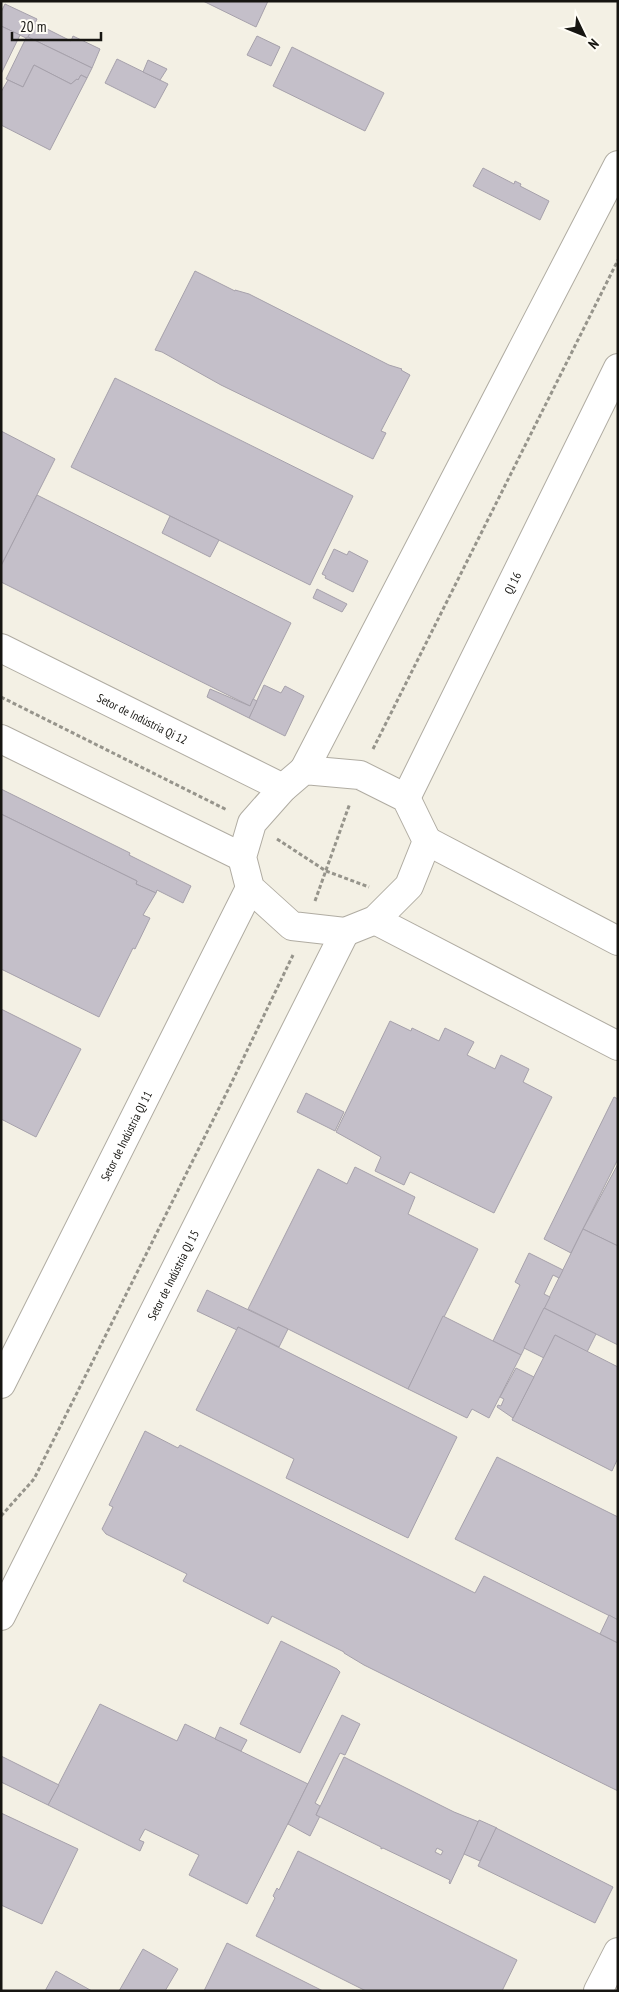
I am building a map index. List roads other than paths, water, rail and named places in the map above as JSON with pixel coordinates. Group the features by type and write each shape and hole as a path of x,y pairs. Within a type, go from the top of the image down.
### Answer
{"street":[{"path":"427,841 409,886 375,920 345,932 292,926 250,888 242,857 252,823 283,788 304,770 618,165"},
{"name":"QI 16","path":"406,798 618,368"},
{"name":"Setor de Indústria Qi 12","path":"1,648 283,788"},
{"path":"1,739 242,857"},
{"path":"304,770 360,775 406,798 427,841 618,941"},
{"name":"Setor de Indústria QI 11","path":"1,1384 250,888"},
{"path":"375,920 618,1046"},
{"name":"Setor de Indústria QI 15","path":"1,1616 345,932"},
{"path":"598,1991 618,1952"}]}
